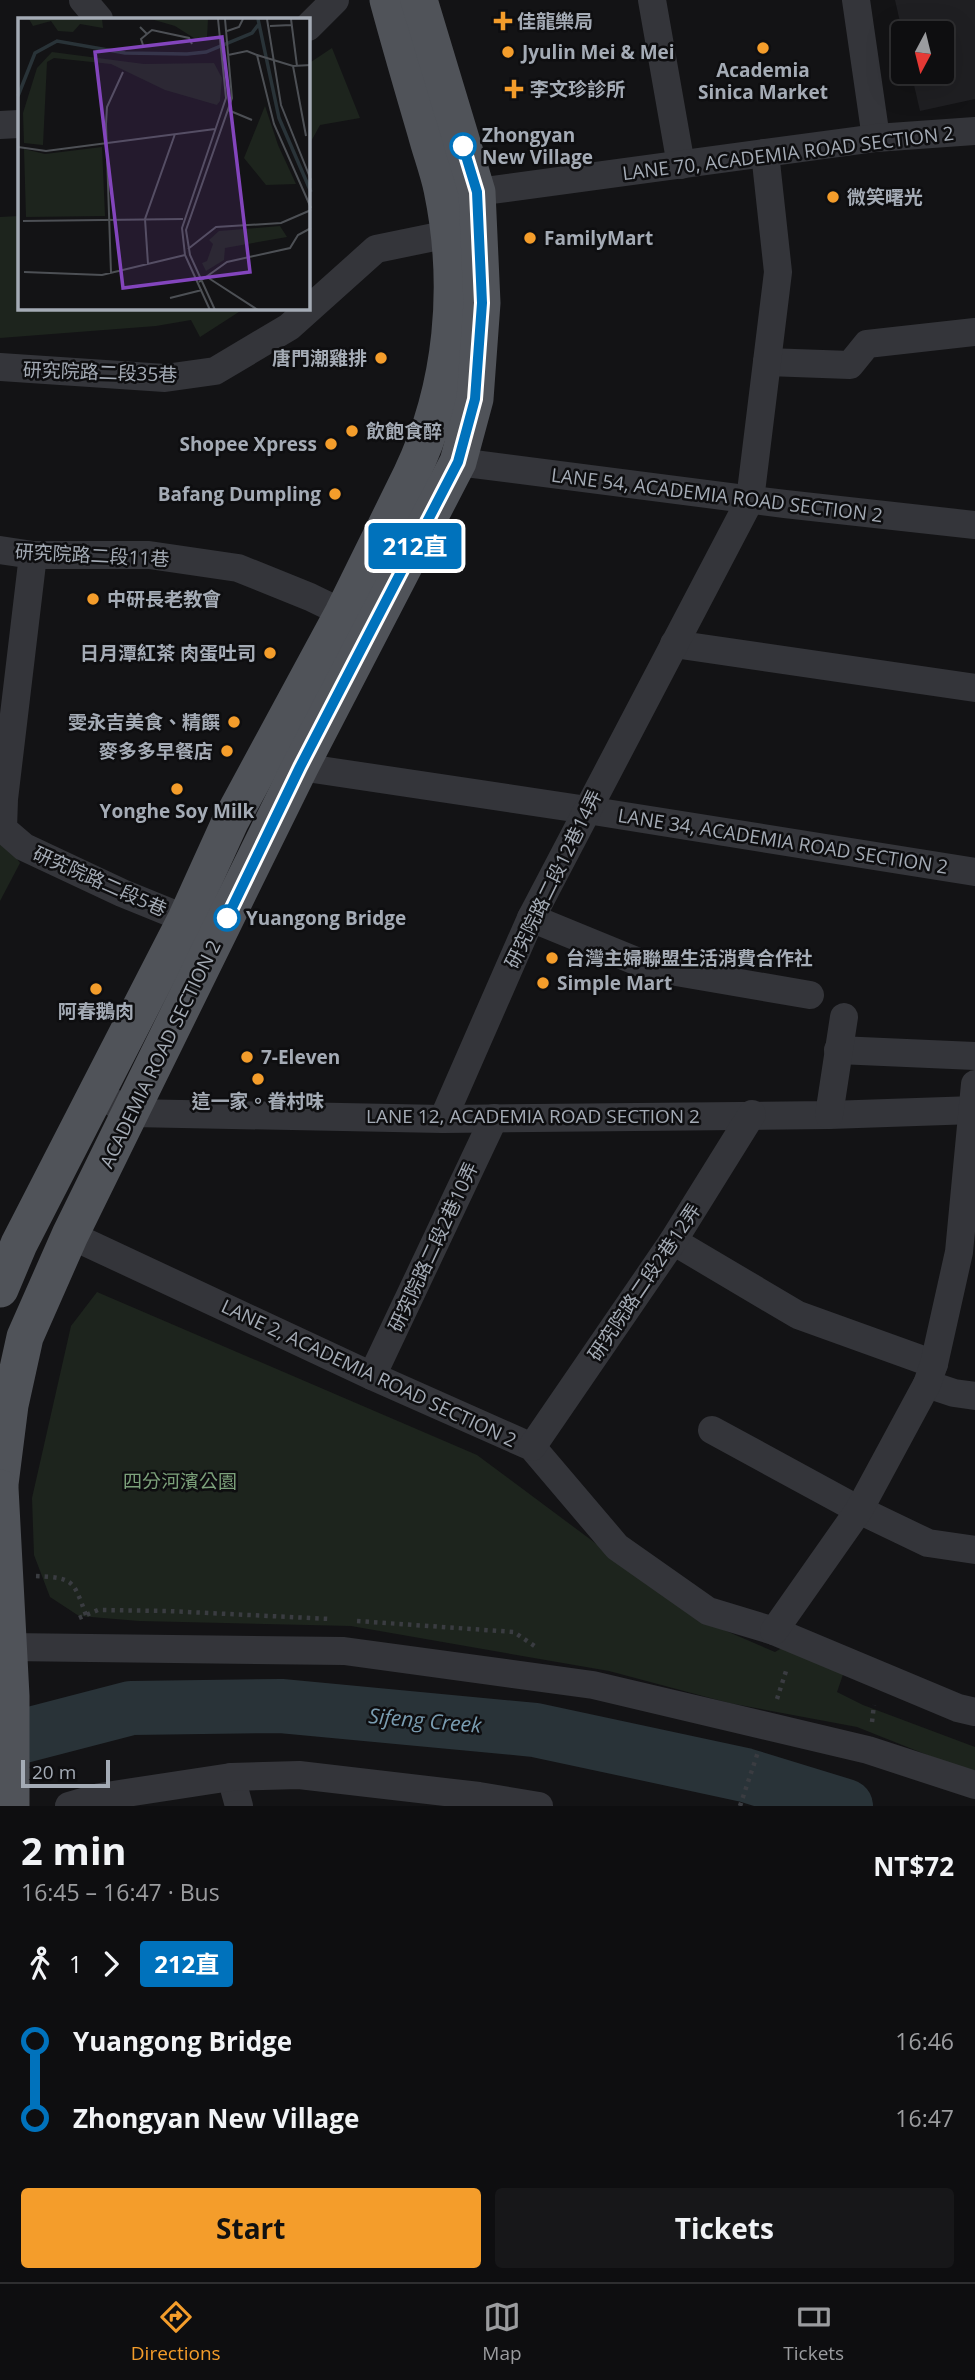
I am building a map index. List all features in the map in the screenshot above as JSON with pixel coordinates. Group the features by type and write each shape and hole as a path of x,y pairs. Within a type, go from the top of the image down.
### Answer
{"main road":[{"name":"ACADEMIA ROAD SECTION 2","path":"0,1289 10,1238 97,1093 186,919 230,822 343,613 420,455 444,381 453,300 449,234 442,187 388,0"},
{"name":"ACADEMIA ROAD SECTION 2","path":"11,1801 11,1696 4,1649 0,1486 10,1405 25,1337 71,1235 300,767 458,462 475,399 482,303 477,192 419,0"}],"street":[{"path":"83,0 98,18"},
{"path":"652,0 681,165"},
{"path":"856,0 876,138"},
{"path":"310,25 332,1"},
{"path":"0,125 18,124"},
{"name":"LANE 70, ACADEMIA ROAD SECTION 2","path":"477,192 876,138 975,131"},
{"name":"研究院路二段12巷14弄","path":"443,1119 531,918 750,500 778,272 765,153"},
{"name":"研究院路二段35巷","path":"310,308 376,249 449,234"},
{"name":"研究院路二段35巷","path":"0,367 165,378 215,371 289,327 308,310"},
{"path":"767,362 850,365 867,344 975,332"},
{"name":"LANE 54, ACADEMIA ROAD SECTION 2","path":"458,462 750,500 975,525"},
{"name":"研究院路二段11巷","path":"0,550 33,555 149,555 238,568 343,613"},
{"name":"研究院路二段5巷","path":"33,555 4,799 3,829 24,847 122,893 186,919"},
{"path":"674,644 975,688"},
{"name":"LANE 34, ACADEMIA ROAD SECTION 2","path":"300,767 975,872"},
{"path":"531,918 653,968 810,995"},
{"path":"829,1115 844,1017"},
{"path":"838,1050 975,1056"},
{"name":"LANE 12, ACADEMIA ROAD SECTION 2","path":"97,1093 132,1113 443,1119 829,1115 975,1101"},
{"path":"785,1636 859,1510 931,1374 967,1254 975,1101"},
{"name":"研究院路二段2巷12弄","path":"532,1447 673,1241 752,1114"},
{"name":"研究院路二段2巷10弄","path":"372,1376 494,1118"},
{"name":"LANE 2, ACADEMIA ROAD SECTION 2","path":"71,1235 372,1376 532,1447 617,1547 708,1611 785,1636 958,1708 975,1712"},
{"path":"673,1241 798,1315 931,1374 954,1392 975,1396"},
{"path":"712,1430 859,1510 928,1543 975,1550"},
{"path":"4,1649 344,1651 593,1685 765,1737 868,1750 975,1785"},
{"path":"69,1806 100,1797 231,1777 299,1775 479,1796 539,1806"},
{"path":"231,1777 239,1806"}],"path":[{"path":"24,1579 35,1576 61,1577 72,1583 86,1615"},
{"path":"740,1806 765,1737 785,1636"}],"shaded area":[{"path":"895,0 975,0 975,99 920,111 914,84 954,84 954,21 900,21"}],"green space":[{"path":"332,48 360,118 320,125 310,143 310,63"},
{"path":"18,216 18,310 242,310 200,337 191,320 156,326 0,338 0,217"},
{"path":"0,835 20,863 0,901"},
{"name":"四分河濱公園","path":"97,1292 477,1455 696,1618 775,1652 792,1642 847,1663 837,1692 863,1705 975,1747 975,1774 857,1727 729,1703 609,1671 351,1626 139,1621 79,1616 50,1597 34,1555 32,1498 71,1326"}],"waterway":[{"name":"Sifeng Creek","path":"0,1742 131,1708 281,1706 535,1730 745,1775 846,1806"}],"bus line":[{"name":"212直","path":"227,918 300,767 458,462 475,399 482,303 477,192 463,146"}],"place":[{"name":"佳龍樂局","path":"503,21"},
{"name":"Academia Sinica Market","path":"763,48"},
{"name":"Jyulin Mei & Mei","path":"508,52"},
{"name":"李文珍診所","path":"514,89"},
{"name":"Zhongyan New Village","path":"463,146"},
{"name":"微笑曙光","path":"833,197"},
{"name":"FamilyMart","path":"530,238"},
{"name":"唐門潮雞排","path":"381,358"},
{"name":"飲飽食醉","path":"352,431"},
{"name":"Shopee Xpress","path":"331,444"},
{"name":"Bafang Dumpling","path":"335,494"},
{"name":"中研長老教會","path":"93,599"},
{"name":"日月潭紅茶 肉蛋吐司","path":"270,653"},
{"name":"雯永吉美食、精饌","path":"234,722"},
{"name":"麥多多早餐店","path":"227,751"},
{"name":"Yonghe Soy Milk","path":"177,789"},
{"name":"Yuangong Bridge","path":"227,918"},
{"name":"台灣主婦聯盟生活消費合作社","path":"552,958"},
{"name":"Simple Mart","path":"543,983"},
{"name":"阿春鵝肉","path":"96,989"},
{"name":"7-Eleven","path":"247,1057"},
{"name":"這一家。眷村味","path":"258,1079"}]}
